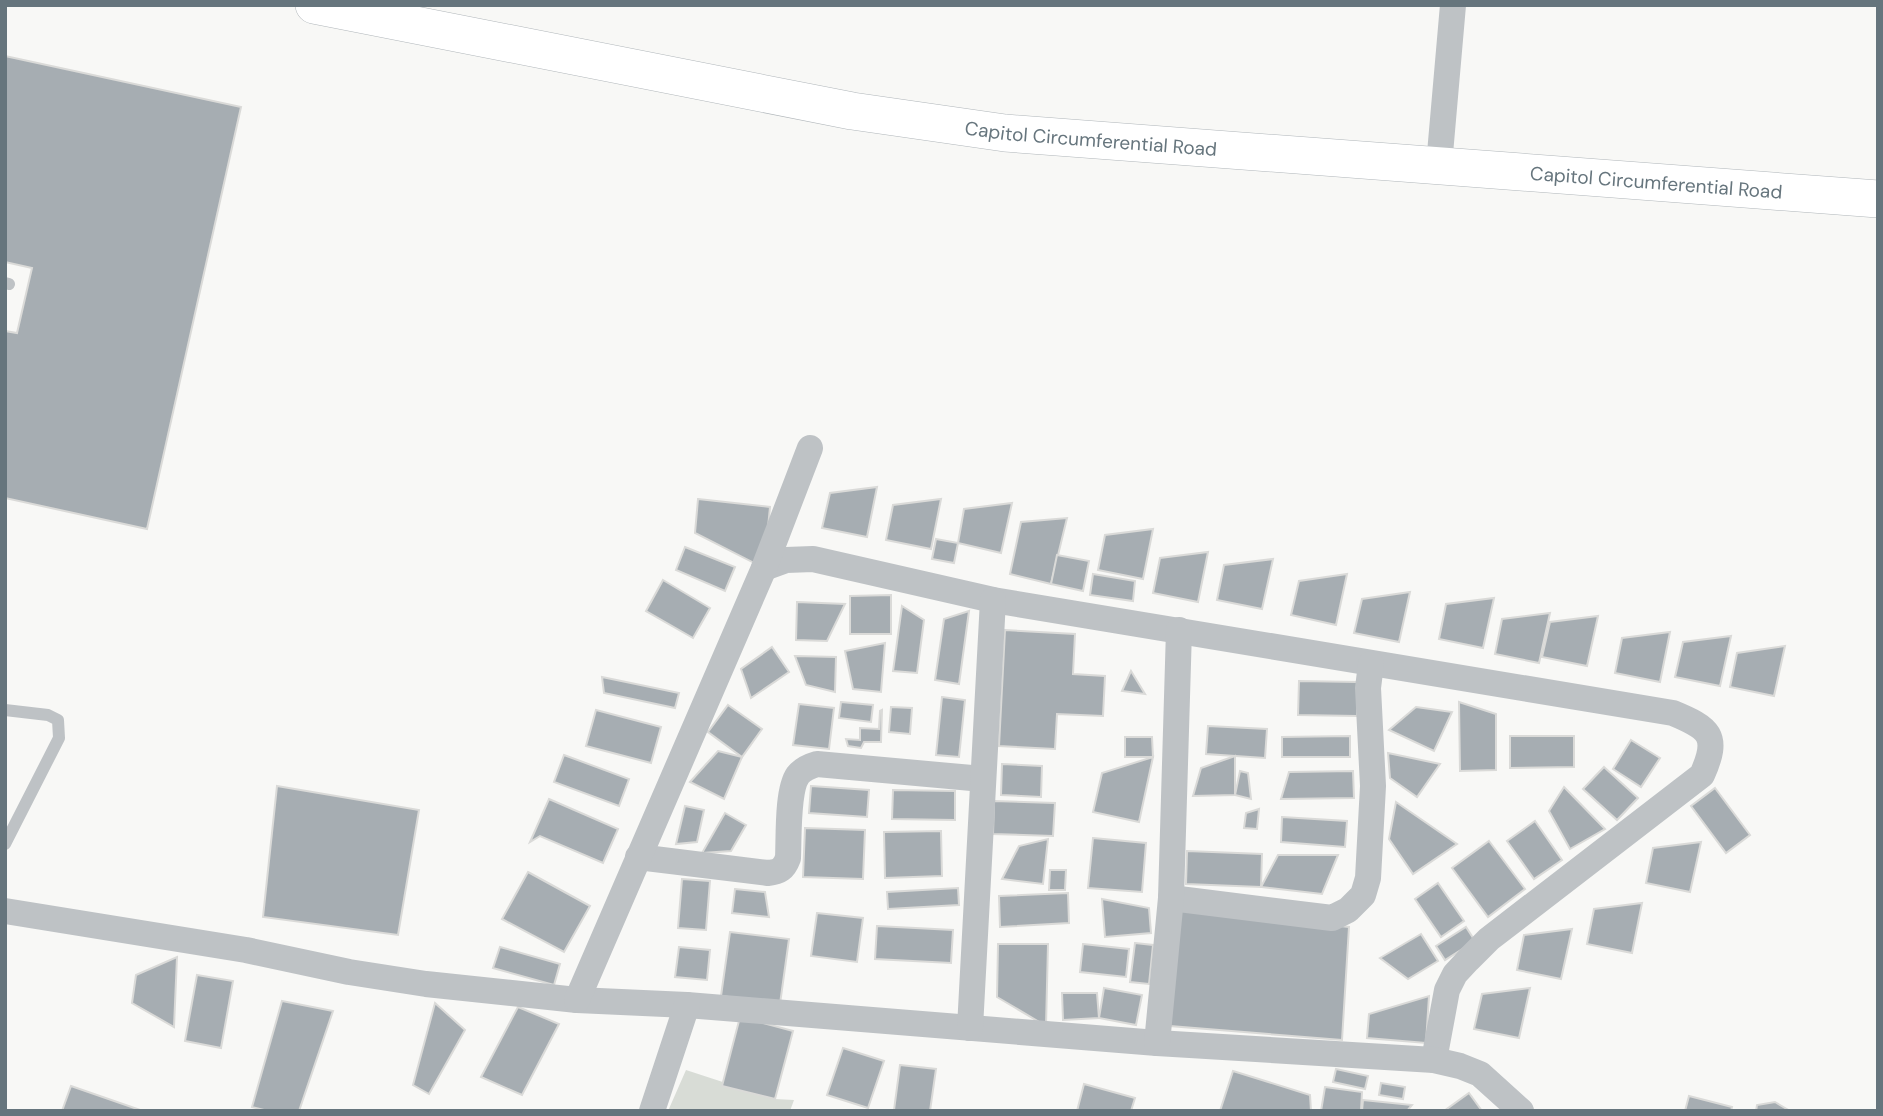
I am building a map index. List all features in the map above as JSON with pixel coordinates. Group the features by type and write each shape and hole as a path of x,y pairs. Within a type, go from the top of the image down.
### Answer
{"main road":[{"name":"Capitol Circumferential Road","path":"314,5 913,121 1005,133 1878,199"}],"street":[{"path":"1439,165 1453,5"},
{"path":"577,1000 764,568 810,448"},
{"path":"764,568 786,559 813,559 993,600 1673,713 1702,725 1711,741 1710,756 1702,775 1489,939 1455,974 1447,990 1434,1060"},
{"path":"971,1028 993,600"},
{"path":"1157,1042 1171,898 1179,630"},
{"path":"1171,898 1332,918 1348,910 1363,895 1368,878 1373,786 1368,688 1371,664"},
{"path":"638,857 777,872 785,866 788,858 793,785 799,774 817,764 983,779"},
{"path":"5,911 246,950 349,972 426,984 577,1000 687,1005 1157,1042 1434,1060 1480,1074 1521,1111"},
{"path":"652,1111 687,1005"}],"lane":[{"path":"5,710 48,715 58,720 60,730 59,738 5,844"}],"shaded area":[{"path":"686,1070 775,1099 794,1100 790,1111 668,1111"}],"building":[{"path":"5,56 241,107 147,529 5,498 5,331 17,333 32,268 5,262"},
{"path":"877,487 867,537 822,528 830,493"},
{"path":"698,499 770,507 764,568 695,533"},
{"path":"941,499 931,549 886,540 893,505"},
{"path":"1012,503 1001,553 958,543 964,509"},
{"path":"1067,518 1051,584 1010,574 1021,522"},
{"path":"1153,529 1143,579 1098,570 1105,535"},
{"path":"936,539 958,543 954,563 932,559"},
{"path":"685,547 735,567 725,591 676,570"},
{"path":"1208,552 1198,602 1153,593 1160,558"},
{"path":"1057,555 1089,561 1083,591 1051,584"},
{"path":"1273,559 1262,609 1217,600 1224,565"},
{"path":"1093,574 1135,581 1133,601 1090,595"},
{"path":"1347,574 1336,625 1291,615 1299,581"},
{"path":"663,580 710,608 693,638 646,611"},
{"path":"1410,592 1399,642 1354,633 1362,599"},
{"path":"891,595 891,634 850,634 850,596"},
{"path":"1494,598 1483,648 1439,639 1446,604"},
{"path":"797,602 845,604 827,641 796,640"},
{"path":"902,606 924,620 917,673 893,671"},
{"path":"969,611 959,684 935,680 944,619"},
{"path":"1550,613 1539,663 1495,654 1502,619"},
{"path":"1598,616 1587,666 1542,657 1550,622"},
{"path":"1005,630 1075,634 1073,674 1105,676 1103,716 1057,714 1055,749 999,746"},
{"path":"1670,632 1660,682 1615,673 1622,638"},
{"path":"1731,636 1720,686 1675,677 1683,642"},
{"path":"885,643 881,692 853,689 845,651"},
{"path":"1785,646 1774,696 1730,687 1737,653"},
{"path":"772,647 789,672 751,698 741,669"},
{"path":"795,656 836,657 835,692 806,685"},
{"path":"1131,671 1145,694 1122,691"},
{"path":"602,677 679,693 675,708 604,693"},
{"path":"1299,681 1358,682 1357,716 1298,715"},
{"path":"942,697 965,700 959,757 936,755"},
{"path":"841,702 873,705 871,722 839,718"},
{"path":"1459,702 1496,714 1496,770 1460,771"},
{"path":"799,704 834,708 829,749 793,745"},
{"path":"728,705 762,729 742,757 708,732"},
{"path":"891,707 912,708 910,734 889,732"},
{"path":"1416,707 1452,712 1434,751 1389,730"},
{"path":"596,710 661,727 651,763 586,746"},
{"path":"882,710 881,742 864,742 861,748 848,746 846,739 860,740 860,728 879,729"},
{"path":"1208,726 1267,729 1265,758 1206,754"},
{"path":"1350,736 1350,757 1282,757 1282,737"},
{"path":"1510,736 1574,736 1574,767 1510,768"},
{"path":"1125,737 1152,737 1153,757 1125,757"},
{"path":"1631,740 1660,758 1641,787 1613,769"},
{"path":"718,751 742,757 724,799 690,782"},
{"path":"1388,753 1440,764 1417,797 1390,778"},
{"path":"564,755 629,779 619,806 554,782"},
{"path":"1235,756 1235,795 1193,796 1201,768"},
{"path":"1153,757 1139,822 1093,812 1102,773"},
{"path":"1002,764 1042,766 1041,797 1001,795"},
{"path":"1604,767 1638,798 1617,820 1583,789"},
{"path":"1240,771 1248,773 1251,799 1235,795"},
{"path":"1353,771 1354,798 1281,799 1289,772"},
{"path":"277,786 419,810 398,935 263,917"},
{"path":"811,786 869,790 867,817 809,813"},
{"path":"1564,787 1605,829 1570,849 1549,811"},
{"path":"1715,788 1750,835 1726,853 1691,806"},
{"path":"893,790 955,791 955,820 892,819"},
{"path":"549,799 618,829 603,863 540,836 530,842"},
{"path":"994,801 1055,803 1053,836 993,834"},
{"path":"1396,802 1457,844 1413,874 1389,839"},
{"path":"685,806 704,810 697,842 676,844"},
{"path":"1259,809 1257,829 1244,828 1246,813"},
{"path":"725,813 746,825 731,851 702,853"},
{"path":"1282,817 1347,821 1345,847 1281,842"},
{"path":"1535,821 1562,860 1534,879 1507,841"},
{"path":"805,828 865,830 863,879 803,877"},
{"path":"941,831 942,876 885,878 884,832"},
{"path":"1093,838 1146,843 1142,892 1088,888"},
{"path":"1048,839 1043,884 1002,879 1019,846"},
{"path":"1489,841 1525,889 1488,917 1452,868"},
{"path":"1701,842 1690,892 1646,883 1653,848"},
{"path":"1187,851 1262,854 1261,887 1186,884"},
{"path":"1278,855 1338,855 1322,894 1261,887"},
{"path":"1050,870 1066,870 1065,890 1049,890"},
{"path":"528,872 590,906 564,952 502,919"},
{"path":"682,879 710,881 706,930 678,928"},
{"path":"1438,883 1464,921 1441,937 1415,899"},
{"path":"958,888 959,905 888,909 887,892"},
{"path":"735,889 765,892 769,917 732,913"},
{"path":"1068,893 1069,923 1000,927 999,896"},
{"path":"1102,899 1149,908 1151,933 1105,937"},
{"path":"1642,903 1632,953 1587,944 1594,909"},
{"path":"1180,908 1349,927 1342,1040 1170,1026"},
{"path":"817,913 863,918 857,962 811,956"},
{"path":"877,926 953,930 951,963 875,959"},
{"path":"1466,927 1475,941 1445,960 1436,946"},
{"path":"1572,929 1561,979 1517,970 1524,935"},
{"path":"730,932 789,939 780,1004 721,996"},
{"path":"1421,934 1438,961 1408,979 1380,958"},
{"path":"1135,943 1153,945 1149,984 1130,982"},
{"path":"998,944 1048,944 1046,1026 997,997"},
{"path":"1083,944 1129,949 1126,977 1080,972"},
{"path":"500,947 560,964 554,985 493,968"},
{"path":"679,947 710,950 707,980 675,977"},
{"path":"177,957 174,1027 132,1003 136,975"},
{"path":"197,975 233,981 221,1048 185,1041"},
{"path":"1104,988 1142,995 1136,1025 1099,1018"},
{"path":"1530,988 1519,1038 1474,1029 1482,994"},
{"path":"1062,993 1097,993 1099,1018 1063,1020"},
{"path":"1429,996 1426,1043 1367,1038 1369,1014"},
{"path":"282,1001 333,1011 299,1111 268,1111 252,1107"},
{"path":"435,1003 465,1030 429,1094 413,1085"},
{"path":"518,1007 559,1024 522,1095 481,1077"},
{"path":"740,1017 793,1031 775,1099 722,1086"},
{"path":"843,1048 884,1061 868,1108 827,1095"},
{"path":"900,1065 936,1069 930,1111 894,1110"},
{"path":"1336,1069 1368,1076 1365,1089 1333,1082"},
{"path":"1233,1071 1310,1095 1311,1111 1220,1111"},
{"path":"1381,1083 1405,1087 1403,1099 1379,1095"},
{"path":"1084,1084 1135,1098 1131,1111 1077,1111"},
{"path":"71,1086 143,1111 62,1111"},
{"path":"1325,1087 1362,1092 1361,1111 1321,1111"},
{"path":"1469,1093 1482,1111 1444,1111"},
{"path":"1689,1096 1732,1107 1731,1111 1685,1111"},
{"path":"1363,1100 1412,1105 1407,1111 1362,1111"},
{"path":"1775,1102 1790,1111 1756,1111 1757,1105"}]}
